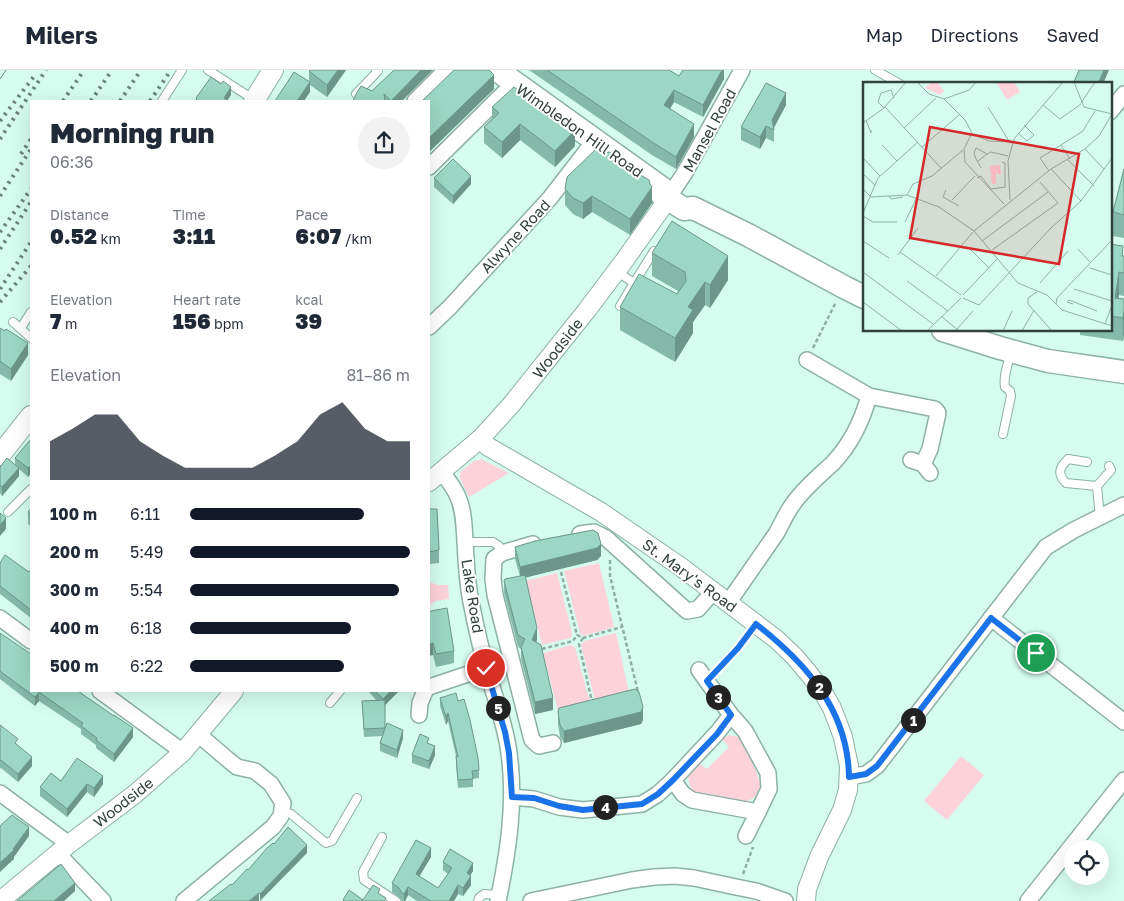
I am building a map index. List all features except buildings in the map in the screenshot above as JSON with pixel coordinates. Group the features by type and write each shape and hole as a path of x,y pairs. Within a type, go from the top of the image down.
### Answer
{"main road":[{"path":"255,100 273,70"},
{"name":"Wimbledon Hill Road","path":"506,76 668,192 690,200 693,208 748,235 854,292"},
{"path":"946,331 1012,352 1048,361 1124,372"},
{"path":"0,455 30,417"}],"street":[{"path":"416,100 446,70"},
{"name":"Mansel Road","path":"668,192 684,174 742,70"},
{"path":"430,166 506,76"},
{"path":"1112,109 1124,94"},
{"name":"Alwyne Road","path":"430,326 450,307 550,198 595,140"},
{"name":"Woodside","path":"435,476 480,439 511,405 616,271 668,192"},
{"path":"814,369 868,396 935,409 938,413 930,449 921,466"},
{"path":"728,603 776,533 792,504 834,462 859,427 868,396"},
{"name":"St. Mary's Road","path":"480,439 494,450 600,512 714,592 776,639 795,657 824,694 832,708 843,737 848,757 848,790 819,857 807,889 806,901"},
{"name":"Lake Road","path":"435,476 458,498 464,518 470,600 486,668 508,746 512,797 509,843 499,898"},
{"path":"849,777 866,774 877,766 1046,547 1074,530 1124,505"},
{"path":"568,537 594,532 606,538 688,611 698,610 714,592"},
{"path":"550,540 502,553 494,559 493,579 495,595 532,740 539,746 553,743"},
{"path":"0,618 30,639"},
{"path":"991,618 1124,722"},
{"path":"430,687 486,668"},
{"path":"703,675 731,715 745,730 768,773 770,789 746,836"},
{"path":"101,692 183,752"},
{"name":"Woodside","path":"0,900 135,794 183,752 233,692"},
{"path":"418,715 425,692"},
{"path":"512,797 534,798 559,806 583,810 642,804 658,794 673,780 717,734 731,715"},
{"path":"184,901 273,827 281,816 283,803 272,784 255,771 237,766 198,734"},
{"path":"673,780 683,794 692,800 758,812"},
{"path":"1028,901 1124,780"},
{"path":"0,793 63,849 103,901"},
{"path":"531,901 654,876 685,877 756,891 785,901"}],"lane":[{"path":"163,100 182,70"},
{"path":"208,70 253,100"},
{"path":"356,94 378,71 376,70"},
{"path":"875,70 896,82"},
{"path":"620,306 654,251"},
{"path":"616,271 634,283"},
{"path":"21,328 30,314"},
{"path":"13,322 30,337"},
{"path":"1002,434 1011,396 1010,391 1005,387 1004,381 1007,372 1006,368 1012,352"},
{"path":"1087,462 1068,459 1063,464 1060,478 1066,484 1097,486"},
{"path":"1100,518 1097,486 1111,470 1110,466"},
{"path":"8,512 30,490"},
{"path":"465,542 493,542 499,546 502,553"},
{"path":"330,703 339,692"},
{"path":"282,811 291,814 326,843 332,841 356,798"},
{"path":"382,837 363,872 364,880 396,901"},
{"path":"478,901 484,894 499,898"}],"path":[{"path":"814,369 854,292"},
{"path":"606,538 611,564 610,576 638,692"},
{"path":"561,572 577,635 573,641"},
{"path":"703,675 738,648 756,624"},
{"path":"577,635 583,638 622,628"},
{"path":"583,638 579,644 594,708"},
{"path":"542,649 573,641 579,644"},
{"path":"736,887 753,848 746,836"}],"shaded area":[{"path":"481,459 509,473 469,497 460,479 460,472 474,461"},
{"path":"599,563 614,627 584,636 580,634 564,571"},
{"path":"557,573 572,633 571,638 542,645 526,581"},
{"path":"430,582 448,585 449,599 436,601 430,605"},
{"path":"616,633 630,697 596,705 581,645 584,641"},
{"path":"570,645 575,647 591,706 559,714 543,653"},
{"path":"729,735 739,737 747,747 762,787 757,796 746,802 695,794 689,781 689,774 696,761 707,769 729,747 722,739"},
{"path":"961,756 984,775 947,820 924,801"}],"tram line":[{"path":"0,79 6,70"}],"railway":[{"path":"0,139 46,70"},
{"path":"64,100 84,70"},
{"path":"92,100 112,70"},
{"path":"121,100 141,70"},
{"path":"151,100 171,70"},
{"path":"0,121 35,75"},
{"path":"21,154 30,140"},
{"path":"0,196 30,151"},
{"path":"0,232 30,190"},
{"path":"0,249 30,204"},
{"path":"0,289 30,244"},
{"path":"0,302 30,267"}],"route":[{"path":"486,668 505,732 511,770 512,797 534,798 559,806 583,810 642,804 658,794 673,780 717,734 731,715 707,681 738,648 756,624 795,657 824,694 832,708 843,737 848,757 849,777 866,774 877,766 991,618 1036,653"}]}
